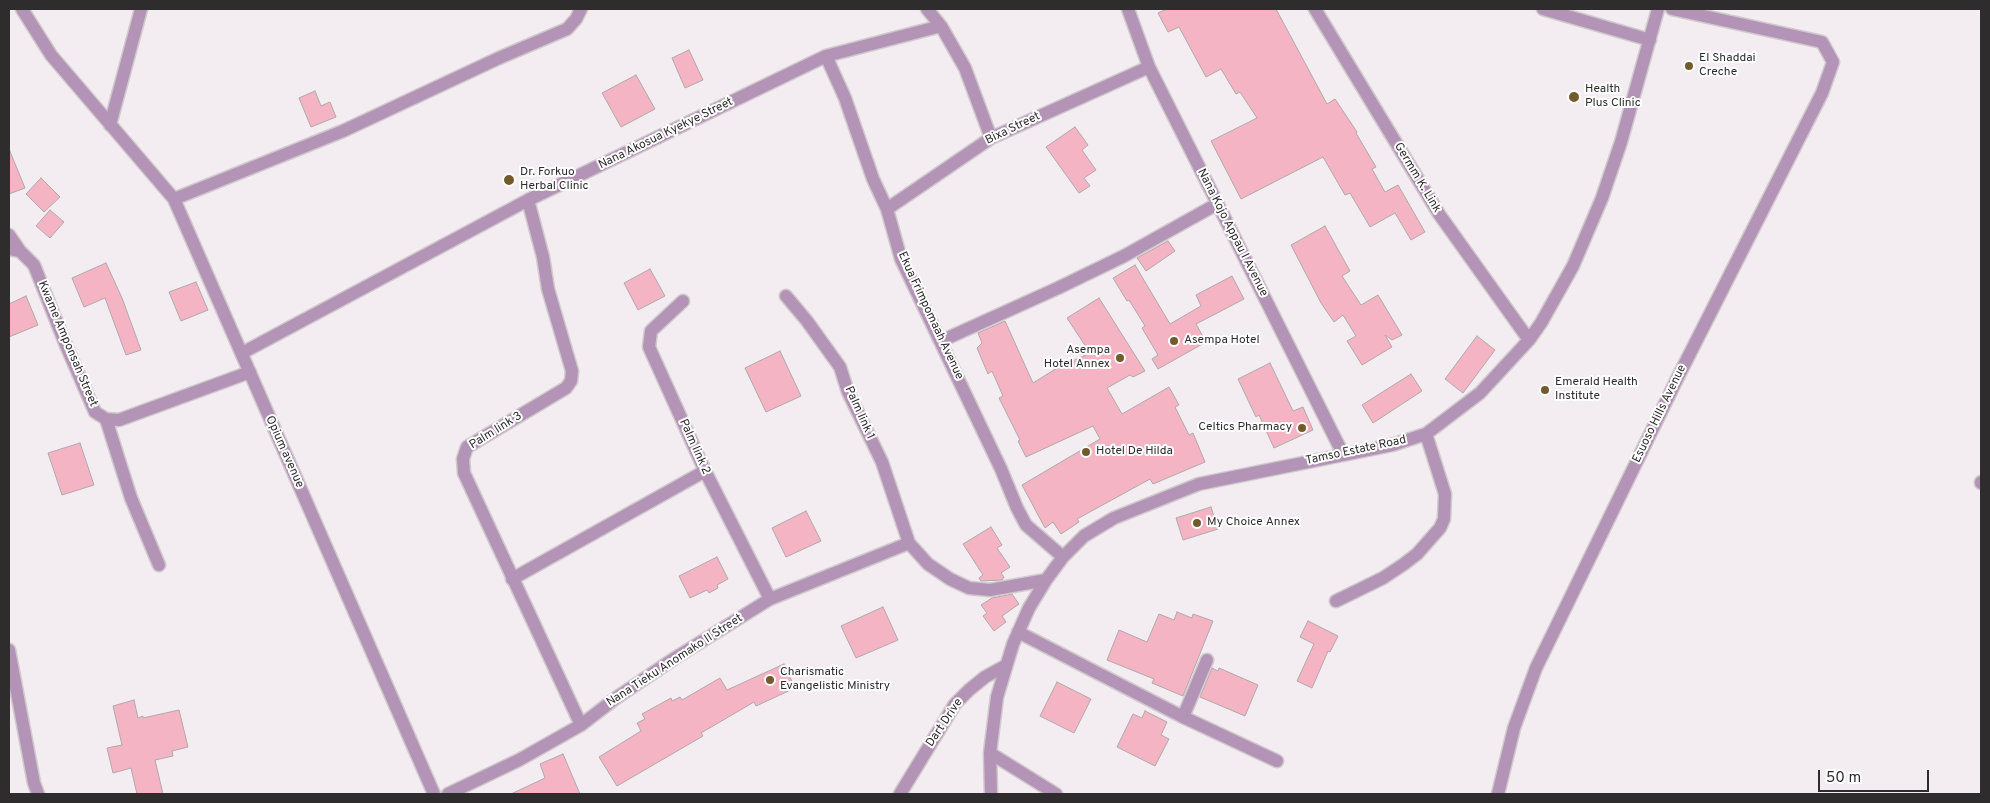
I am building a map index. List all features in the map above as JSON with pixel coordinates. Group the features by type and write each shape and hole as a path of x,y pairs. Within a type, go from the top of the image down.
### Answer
{"street":[{"name":"Opium avenue","path":"22,9 51,55 174,199 434,794"},
{"path":"110,125 141,9"},
{"path":"174,199 343,131 499,58 567,29 576,19 581,9"},
{"path":"927,9 941,26 965,68 990,138"},
{"name":"Nana Kojo Appau I Avenue","path":"1128,9 1149,67 1343,454"},
{"name":"Germm K. Link","path":"1315,9 1439,214 1528,340"},
{"path":"1543,9 1650,40"},
{"name":"Tamso Estate Road","path":"992,794 990,753 997,697 1005,666 1018,632 1046,580 1063,557 1084,536 1114,518 1199,484 1392,445 1426,434 1480,393 1528,340 1541,324 1558,294 1588,232 1615,160 1658,9"},
{"name":"Esuoso Hills Avenue","path":"1498,794 1514,728 1529,685 1544,651 1672,387 1822,93 1833,62 1822,42 1672,9"},
{"name":"Nana Akosua Kyekye Street","path":"242,353 528,200 826,56 941,26"},
{"name":"Ekua Frimpomaah Avenue","path":"826,56 845,98 873,178 887,209 901,259 1001,469 1026,526 1063,557"},
{"name":"Bixa Street","path":"887,209 990,138 1149,67"},
{"name":"Palm link 3","path":"528,200 543,257 548,289 572,371 571,381 566,388 467,447 463,459 464,473 581,725"},
{"path":"941,342 1124,256 1217,204"},
{"name":"Kwame Amponsah Street","path":"9,235 15,250 34,265 95,412 106,418 119,420 250,372"},
{"name":"Palm link 1","path":"786,296 807,320 840,367 848,392 882,462 909,543"},
{"name":"Palm link 2","path":"682,301 651,331 650,347 705,471 770,599"},
{"path":"106,418 131,498 160,565"},
{"path":"1336,601 1383,578 1404,564 1417,554 1440,528 1445,513 1445,494 1426,434"},
{"path":"512,579 705,471"},
{"path":"909,543 928,564 950,579 969,588 990,590 1046,580"},
{"name":"Nana Tieku Anomako II Street","path":"448,794 520,760 581,725 616,698 675,658 770,599 909,543"},
{"path":"1018,632 1184,717 1277,761"},
{"path":"9,650 34,783 38,794"},
{"path":"1184,717 1207,660"},
{"name":"Dart Drive","path":"900,794 955,704 985,677 1005,666"},
{"path":"990,753 1056,794"}],"building":[{"path":"1167,9 1276,9 1327,104 1335,99 1357,132 1376,167 1372,169 1385,192 1398,185 1425,232 1411,240 1395,213 1370,227 1350,193 1345,195 1323,157 1241,199 1211,141 1257,118 1240,92 1236,94 1221,69 1206,77 1179,27 1168,32 1158,13"},
{"path":"689,50 703,80 685,88 672,58"},
{"path":"636,75 655,109 621,127 602,93"},
{"path":"315,91 321,106 330,102 336,117 311,127 299,98"},
{"path":"1075,127 1088,145 1082,150 1096,170 1084,178 1090,186 1079,193 1046,147"},
{"path":"9,149 25,188 9,194"},
{"path":"41,178 60,197 44,212 26,194"},
{"path":"50,210 64,222 50,238 36,226"},
{"path":"1325,226 1350,271 1342,276 1361,305 1378,295 1402,335 1392,340 1385,335 1392,347 1362,365 1347,341 1356,336 1343,315 1334,322 1321,303 1291,245"},
{"path":"1168,241 1175,251 1146,271 1137,258"},
{"path":"106,263 122,298 141,350 126,355 105,298 84,307 72,278"},
{"path":"1135,265 1170,324 1201,306 1196,295 1232,276 1244,299 1196,324 1206,342 1158,369 1152,359 1158,355 1142,328 1145,326 1113,278"},
{"path":"650,269 665,296 638,310 624,283"},
{"path":"196,282 208,310 181,321 169,292"},
{"path":"26,296 38,325 9,337 9,304"},
{"path":"1099,298 1145,371 1133,377 1130,375 1107,388 1122,414 1169,387 1179,405 1175,407 1189,435 1193,433 1205,462 1153,484 1150,479 1077,519 1079,522 1061,534 1053,522 1045,528 1022,485 1100,439 1093,426 1026,457 1018,441 1020,440 999,398 1003,396 992,371 988,374 977,348 982,343 978,333 1005,321 1033,383 1057,368 1090,353 1067,318"},
{"path":"1477,336 1495,350 1463,393 1445,379"},
{"path":"780,351 801,396 766,412 745,368"},
{"path":"1270,363 1293,411 1303,407 1313,430 1274,448 1259,415 1256,417 1238,379"},
{"path":"1411,374 1422,391 1373,423 1362,405"},
{"path":"80,443 94,485 62,495 48,453"},
{"name":"My Choice Annex","path":"1211,507 1218,529 1183,540 1176,518"},
{"path":"806,511 821,541 786,557 772,528"},
{"path":"991,527 1002,545 997,548 1010,567 1001,573 1004,577 1002,580 981,581 979,578 983,575 963,544"},
{"path":"717,557 728,579 717,585 718,588 709,593 707,590 690,598 679,576"},
{"path":"1012,594 1019,604 1002,616 1006,622 994,631 983,616 987,613 981,605 992,598"},
{"path":"883,607 898,640 856,658 841,626"},
{"path":"1177,612 1192,618 1193,614 1213,621 1183,696 1152,683 1154,679 1107,660 1119,630 1147,642 1159,614 1174,620"},
{"path":"1308,621 1338,636 1330,652 1328,651 1312,688 1297,681 1314,644 1300,637"},
{"path":"784,664 795,688 756,706 754,702 701,733 703,736 617,786 599,757 641,731 637,723 645,719 642,714 671,698 672,701 680,697 682,700 720,678 727,690"},
{"path":"1212,668 1218,671 1219,668 1258,685 1245,716 1200,697"},
{"path":"1057,682 1091,699 1074,733 1040,716"},
{"path":"134,700 138,718 179,710 188,747 172,751 173,756 155,760 163,794 137,794 131,768 113,773 107,748 122,745 113,706"},
{"path":"1145,711 1167,722 1161,735 1169,739 1155,766 1117,747 1133,714 1142,718"},
{"path":"563,754 580,794 511,794 545,778 540,764"}],"place":[{"name":"El Shaddai Creche","path":"1689,66"},
{"name":"Health Plus Clinic","path":"1574,97"},
{"name":"Dr. Forkuo Herbal Clinic","path":"509,180"},
{"name":"Asempa Hotel","path":"1174,341"},
{"name":"Asempa Hotel Annex","path":"1120,358"},
{"name":"Emerald Health Institute","path":"1545,390"},
{"name":"Celtics Pharmacy","path":"1302,428"},
{"name":"Hotel De Hilda","path":"1086,452"},
{"name":"My Choice Annex","path":"1197,523"},
{"name":"Charismatic Evangelistic Ministry","path":"770,680"}]}
